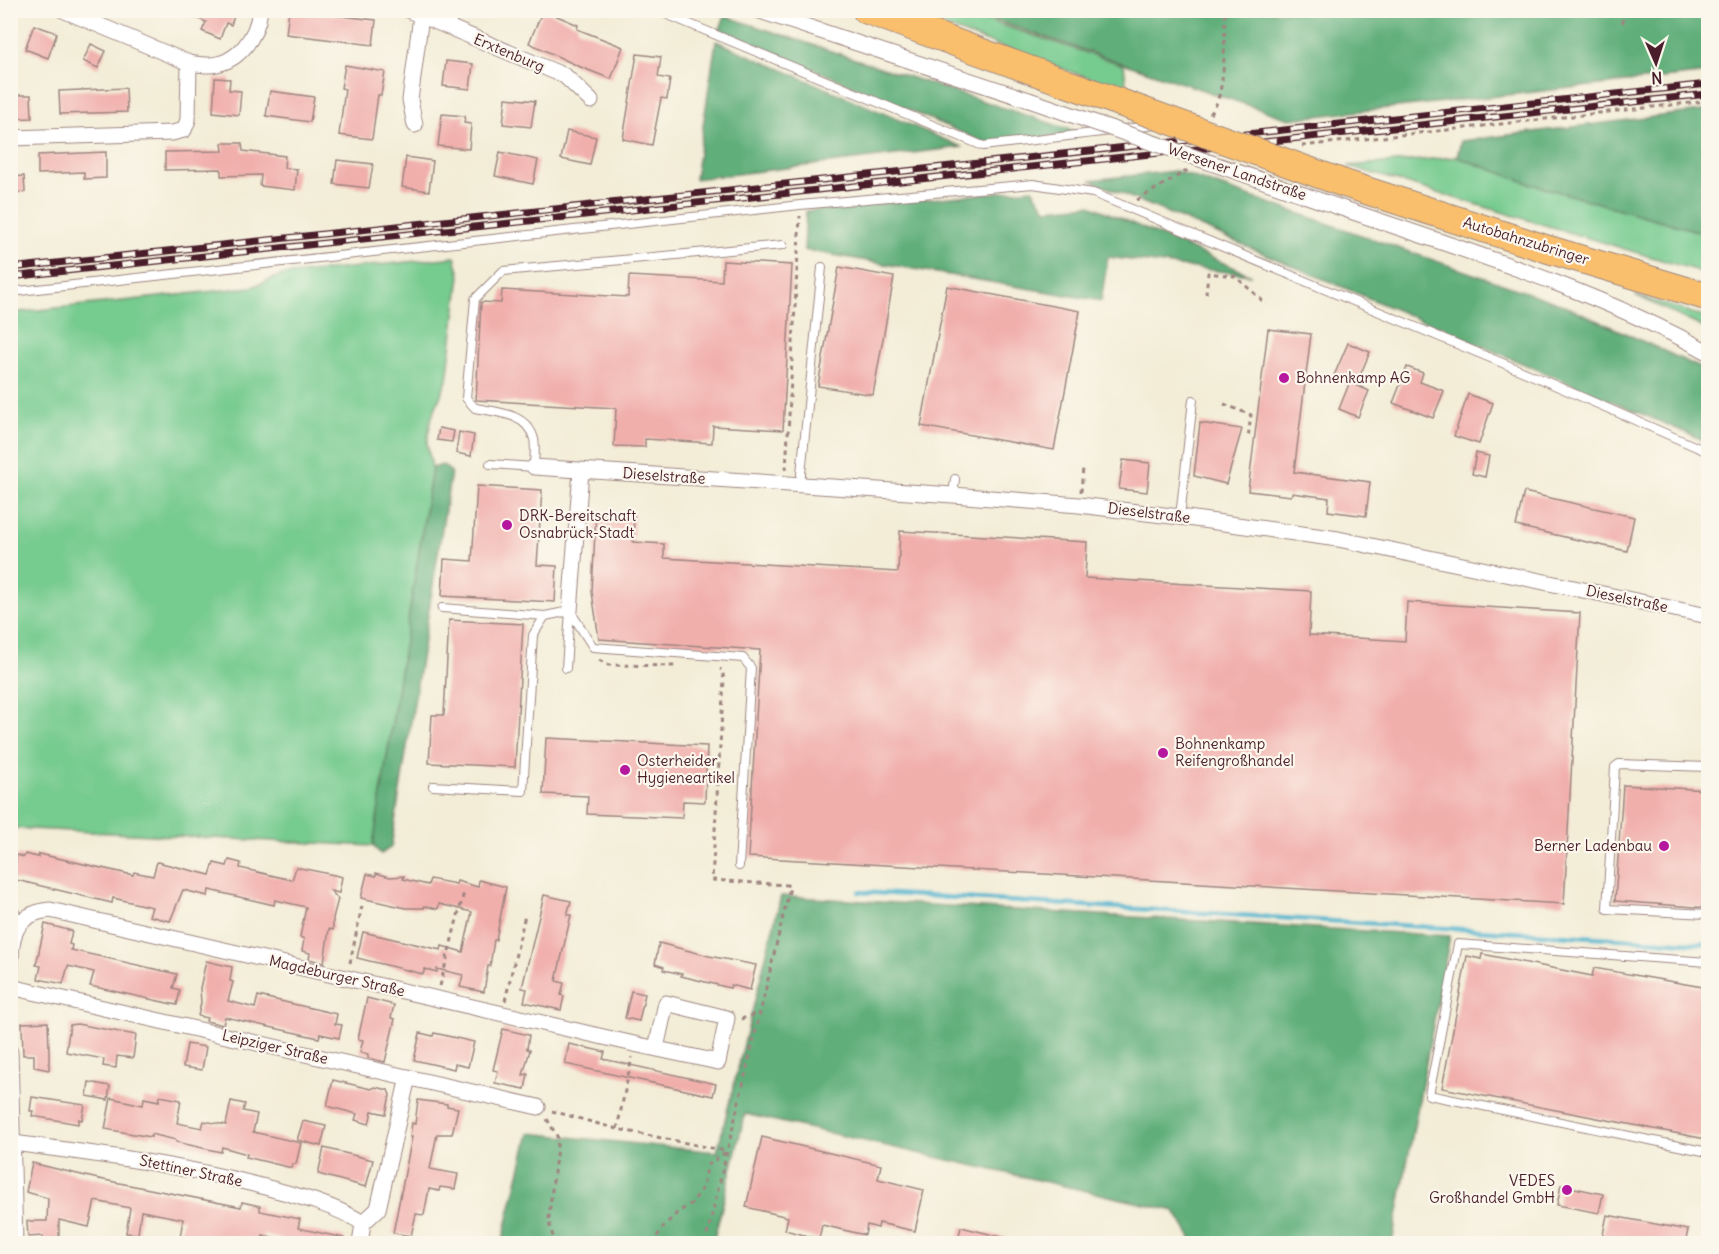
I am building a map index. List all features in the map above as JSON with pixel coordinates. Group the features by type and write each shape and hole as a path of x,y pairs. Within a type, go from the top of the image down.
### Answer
{"highway":[{"name":"Autobahnzubringer","path":"866,10 1343,183 1548,249 1708,297"}],"street":[{"path":"63,10 189,63 210,65 228,61 242,50 254,36 260,10"},
{"name":"Wersener Landstraße","path":"757,10 1029,100 1579,291 1665,329 1708,352"},
{"name":"Erxtenburg","path":"415,125 410,100 414,13 565,76 591,101"},
{"path":"10,138 172,133 184,130 188,120 189,63"},
{"name":"Dieselstraße","path":"534,467 953,495 1079,505 1180,517 1338,539 1708,616"},
{"path":"570,611 581,471"},
{"name":"Magdeburger Straße","path":"20,921 35,912 50,910 717,1062 727,1018 666,1003 656,1048"},
{"path":"11,988 13,938 20,921"},
{"name":"Leipziger Straße","path":"11,988 538,1107"},
{"path":"10,1052 15,1244"},
{"path":"360,1244 363,1223 378,1209 408,1077"},
{"name":"Stettiner Straße","path":"13,1143 112,1156 214,1174 343,1211 363,1223"}],"lane":[{"path":"656,10 983,147 1207,117"},
{"path":"10,292 800,205 1033,184 1093,192 1518,369 1708,452"},
{"path":"490,464 534,467 534,439 525,422 503,412 475,408 466,398 475,299 503,271 783,245"},
{"path":"793,483 822,267"},
{"path":"1180,517 1193,400"},
{"path":"953,495 955,478"},
{"path":"442,608 545,616 570,611"},
{"path":"566,668 570,611"},
{"path":"570,611 593,647 743,658 751,668 739,866"},
{"path":"433,786 523,791 533,635 545,616"},
{"path":"1708,767 1619,764 1615,767 1607,909 1708,914"},
{"path":"10,904 20,921"},
{"path":"1708,962 1458,944 1429,1095 1708,1152"}],"path":[{"path":"1207,117 1215,109 1221,91 1225,10"},
{"path":"1622,10 1623,23"},
{"path":"1314,144 1708,101"},
{"path":"793,483 800,205"},
{"path":"1206,294 1208,273 1236,276 1266,304"},
{"path":"1224,404 1251,415 1248,438"},
{"path":"1081,489 1083,467"},
{"path":"599,660 608,665 680,666"},
{"path":"705,1244 790,887 712,880 724,679 722,670 715,667"},
{"path":"437,999 464,892"},
{"path":"347,978 362,906"},
{"path":"502,1014 525,915"},
{"path":"617,1129 634,1044"},
{"path":"538,1107 617,1129 727,1151"},
{"path":"538,1107 558,1138 549,1216 550,1228 556,1244"},
{"path":"652,1244 664,1226 692,1203 702,1189 708,1166 727,1151"}],"green space":[{"path":"902,11 959,11 1124,65 1127,92"},
{"path":"967,11 1708,11 1708,73 1289,119"},
{"path":"725,16 1080,133 988,144 720,29"},
{"path":"716,41 962,147 695,179"},
{"path":"1708,110 1708,234 1531,184 1457,157 1461,141"},
{"path":"1457,157 1532,184 1708,234 1708,274 1348,166"},
{"path":"1176,171 1566,306 1703,369 1708,372 1708,442 1090,180"},
{"path":"1032,189 1046,209 1090,205 1251,275 1108,257 1101,301 804,250 806,211"},
{"path":"455,257 460,275 447,380 431,419 427,444 432,468 373,846 11,828 11,313 252,287 282,275"},
{"path":"1635,295 1708,318 1708,330"},
{"path":"443,465 451,472 391,847 381,854 373,846 432,468"},
{"path":"781,896 1450,936 1392,1243 1194,1243 1175,1211 745,1114 713,1243 502,1243 529,1133 717,1152"}],"building":[{"path":"179,10 236,10 231,25 226,23 220,39 202,31 206,22"},
{"path":"289,10 376,20 373,45 286,34"},
{"path":"543,10 578,25 577,29 623,47 611,79 529,43"},
{"path":"34,25 57,33 48,58 25,49"},
{"path":"91,44 106,51 98,68 83,61"},
{"path":"637,54 661,57 658,77 670,79 667,99 661,98 652,145 623,139"},
{"path":"446,61 473,64 470,89 443,86"},
{"path":"345,65 385,72 381,95 378,95 372,139 339,135 345,89 341,88"},
{"path":"215,78 230,79 229,90 241,91 239,115 213,112"},
{"path":"126,88 127,112 60,114 59,91"},
{"path":"270,91 314,97 310,122 266,116"},
{"path":"10,95 31,95 32,118 10,119"},
{"path":"506,98 535,101 531,127 503,124"},
{"path":"442,114 465,116 464,123 471,124 469,149 438,146"},
{"path":"567,131 596,137 590,165 561,159"},
{"path":"222,143 242,143 243,151 285,156 284,168 297,169 295,190 260,186 261,175 221,176 221,169 165,170 165,152 223,151"},
{"path":"106,152 106,178 84,179 84,172 38,174 38,155"},
{"path":"500,152 538,160 533,184 495,176"},
{"path":"406,157 433,161 429,191 402,187"},
{"path":"337,160 373,164 369,188 334,184"},
{"path":"24,176 25,192 10,193 10,177"},
{"path":"723,261 792,265 783,430 713,426 712,443 645,439 645,447 614,446 616,408 476,400 481,302 501,303 502,290 628,297 629,276 722,281"},
{"path":"839,267 894,277 873,395 818,386"},
{"path":"947,286 1080,311 1054,450 921,426"},
{"name":"Bohnenkamp AG","path":"1268,329 1311,334 1294,472 1370,482 1366,516 1328,511 1329,498 1248,491"},
{"path":"1348,343 1370,352 1356,385 1369,391 1358,417 1339,409 1349,384 1333,378"},
{"path":"1407,367 1423,373 1420,382 1444,391 1433,418 1393,403"},
{"path":"1468,394 1493,403 1479,444 1454,436"},
{"path":"1200,423 1242,429 1226,484 1194,476"},
{"path":"439,428 454,431 452,442 437,440"},
{"path":"459,432 474,435 471,456 456,453"},
{"path":"1476,453 1489,456 1485,477 1472,474"},
{"path":"1123,460 1150,463 1147,492 1119,489"},
{"name":"DRK-Bereitschaft Osnabrück-Stadt","path":"477,486 542,490 537,565 557,566 555,602 442,596 444,559 472,561"},
{"path":"1524,492 1634,517 1627,551 1516,526"},
{"name":"Bohnenkamp Reifengroßhandel","path":"596,512 634,514 633,542 664,544 664,558 898,572 900,531 1087,542 1085,578 1311,591 1309,635 1405,641 1407,602 1580,613 1564,904 748,857 760,650 599,639 592,592"},
{"path":"449,620 523,624 515,767 429,763 432,715 444,715"},
{"name":"Osterheider Hygieneartikel","path":"546,738 707,746 705,802 683,801 682,818 587,814 588,796 543,794"},
{"name":"Berner Ladenbau","path":"1623,785 1708,790 1708,908 1615,901"},
{"path":"25,854 38,857 39,854 133,875 134,872 153,876 157,862 210,875 214,863 227,866 229,860 241,863 240,868 292,880 296,867 342,877 339,893 331,891 338,899 333,918 333,930 329,929 324,963 309,959 310,953 302,951 304,939 300,937 306,907 275,900 274,905 209,890 208,896 183,890 170,921 149,916 152,907 113,898 112,903 12,879 11,864 15,864 17,855 24,857"},
{"path":"376,873 390,877 404,876 403,879 428,885 430,879 456,884 457,881 478,887 479,880 506,887 484,992 460,987 463,975 437,969 437,972 425,969 423,974 357,958 363,932 441,950 442,946 463,952 472,912 439,904 438,909 424,906 424,908 406,908 361,898 367,874 376,876"},
{"path":"544,895 571,901 567,915 571,915 556,981 564,983 561,1010 524,1002 527,989 522,988"},
{"path":"45,924 72,931 69,944 72,945 71,950 177,974 173,988 180,990 177,1005 90,986 94,972 68,966 63,984 38,979 41,966 36,965"},
{"path":"659,943 756,965 750,990 731,985 730,988 663,970 664,967 655,964"},
{"path":"1482,954 1592,976 1594,968 1708,988 1708,1126 1706,1139 1442,1088 1467,956 1481,959"},
{"path":"206,961 232,967 230,981 233,982 228,1001 255,1008 258,996 337,1014 335,1024 342,1025 339,1038 320,1034 319,1038 225,1017 223,1025 206,1021 207,1018 198,1016 201,1003 200,988"},
{"path":"631,991 645,994 639,1021 625,1018"},
{"path":"367,998 394,1005 391,1018 395,1019 385,1062 368,1058 368,1054 360,1052 363,1040 358,1039"},
{"path":"48,1022 49,1070 34,1067 34,1055 23,1055 22,1023"},
{"path":"77,1024 136,1035 133,1058 117,1056 116,1068 103,1066 104,1059 66,1052 70,1025"},
{"path":"503,1029 529,1035 527,1049 530,1050 523,1075 528,1074 525,1089 495,1083 498,1071 493,1070"},
{"path":"420,1033 433,1036 434,1033 474,1042 468,1067 455,1064 454,1069 414,1060"},
{"path":"187,1044 206,1047 202,1070 183,1067"},
{"path":"569,1044 605,1052 603,1059 716,1084 713,1096 565,1064"},
{"path":"333,1080 371,1089 375,1087 388,1090 390,1095 386,1114 372,1111 369,1124 355,1120 357,1114 327,1106"},
{"path":"89,1082 110,1086 108,1100 87,1096"},
{"path":"160,1096 181,1100 177,1123 202,1128 204,1121 226,1125 231,1101 245,1104 243,1111 257,1114 253,1132 301,1143 296,1164 293,1164 292,1168 246,1157 247,1154 222,1147 221,1152 151,1134 151,1137 105,1129 111,1098 143,1105 144,1098 159,1101"},
{"path":"32,1097 85,1105 82,1120 79,1119 78,1124 32,1116 33,1111 30,1111"},
{"path":"418,1100 458,1108 452,1134 437,1134 430,1169 458,1174 455,1189 440,1187 439,1191 429,1189 424,1215 416,1214 411,1236 393,1233"},
{"path":"303,1121 326,1126 321,1146 297,1140"},
{"path":"762,1137 881,1165 878,1179 924,1190 915,1231 879,1223 878,1228 867,1225 865,1235 822,1225 819,1239 785,1230 788,1217 746,1207"},
{"path":"324,1148 373,1160 366,1187 318,1174"},
{"path":"32,1163 94,1178 241,1207 242,1202 260,1206 260,1211 300,1219 298,1228 344,1238 344,1244 302,1244 263,1235 261,1244 179,1244 183,1219 141,1211 138,1234 126,1233 130,1208 95,1201 89,1227 59,1220 59,1244 43,1244 43,1236 28,1237 27,1221 47,1221 48,1198 26,1192"},
{"path":"1561,1185 1603,1194 1599,1213 1557,1205"},
{"path":"1607,1215 1688,1230 1685,1244 1601,1244"},
{"path":"961,1227 1010,1239 1009,1244 957,1244"}],"waterway":[{"path":"859,892 1708,944"}],"railway":[{"path":"10,268 1708,84"},
{"path":"10,277 1708,94"}],"place":[{"name":"Bohnenkamp AG","path":"1284,378"},
{"name":"DRK-Bereitschaft Osnabrück-Stadt","path":"507,525"},
{"name":"Bohnenkamp Reifengroßhandel","path":"1163,753"},
{"name":"Osterheider Hygieneartikel","path":"625,770"},
{"name":"Berner Ladenbau","path":"1664,846"},
{"name":"VEDES Großhandel GmbH","path":"1567,1190"}]}
